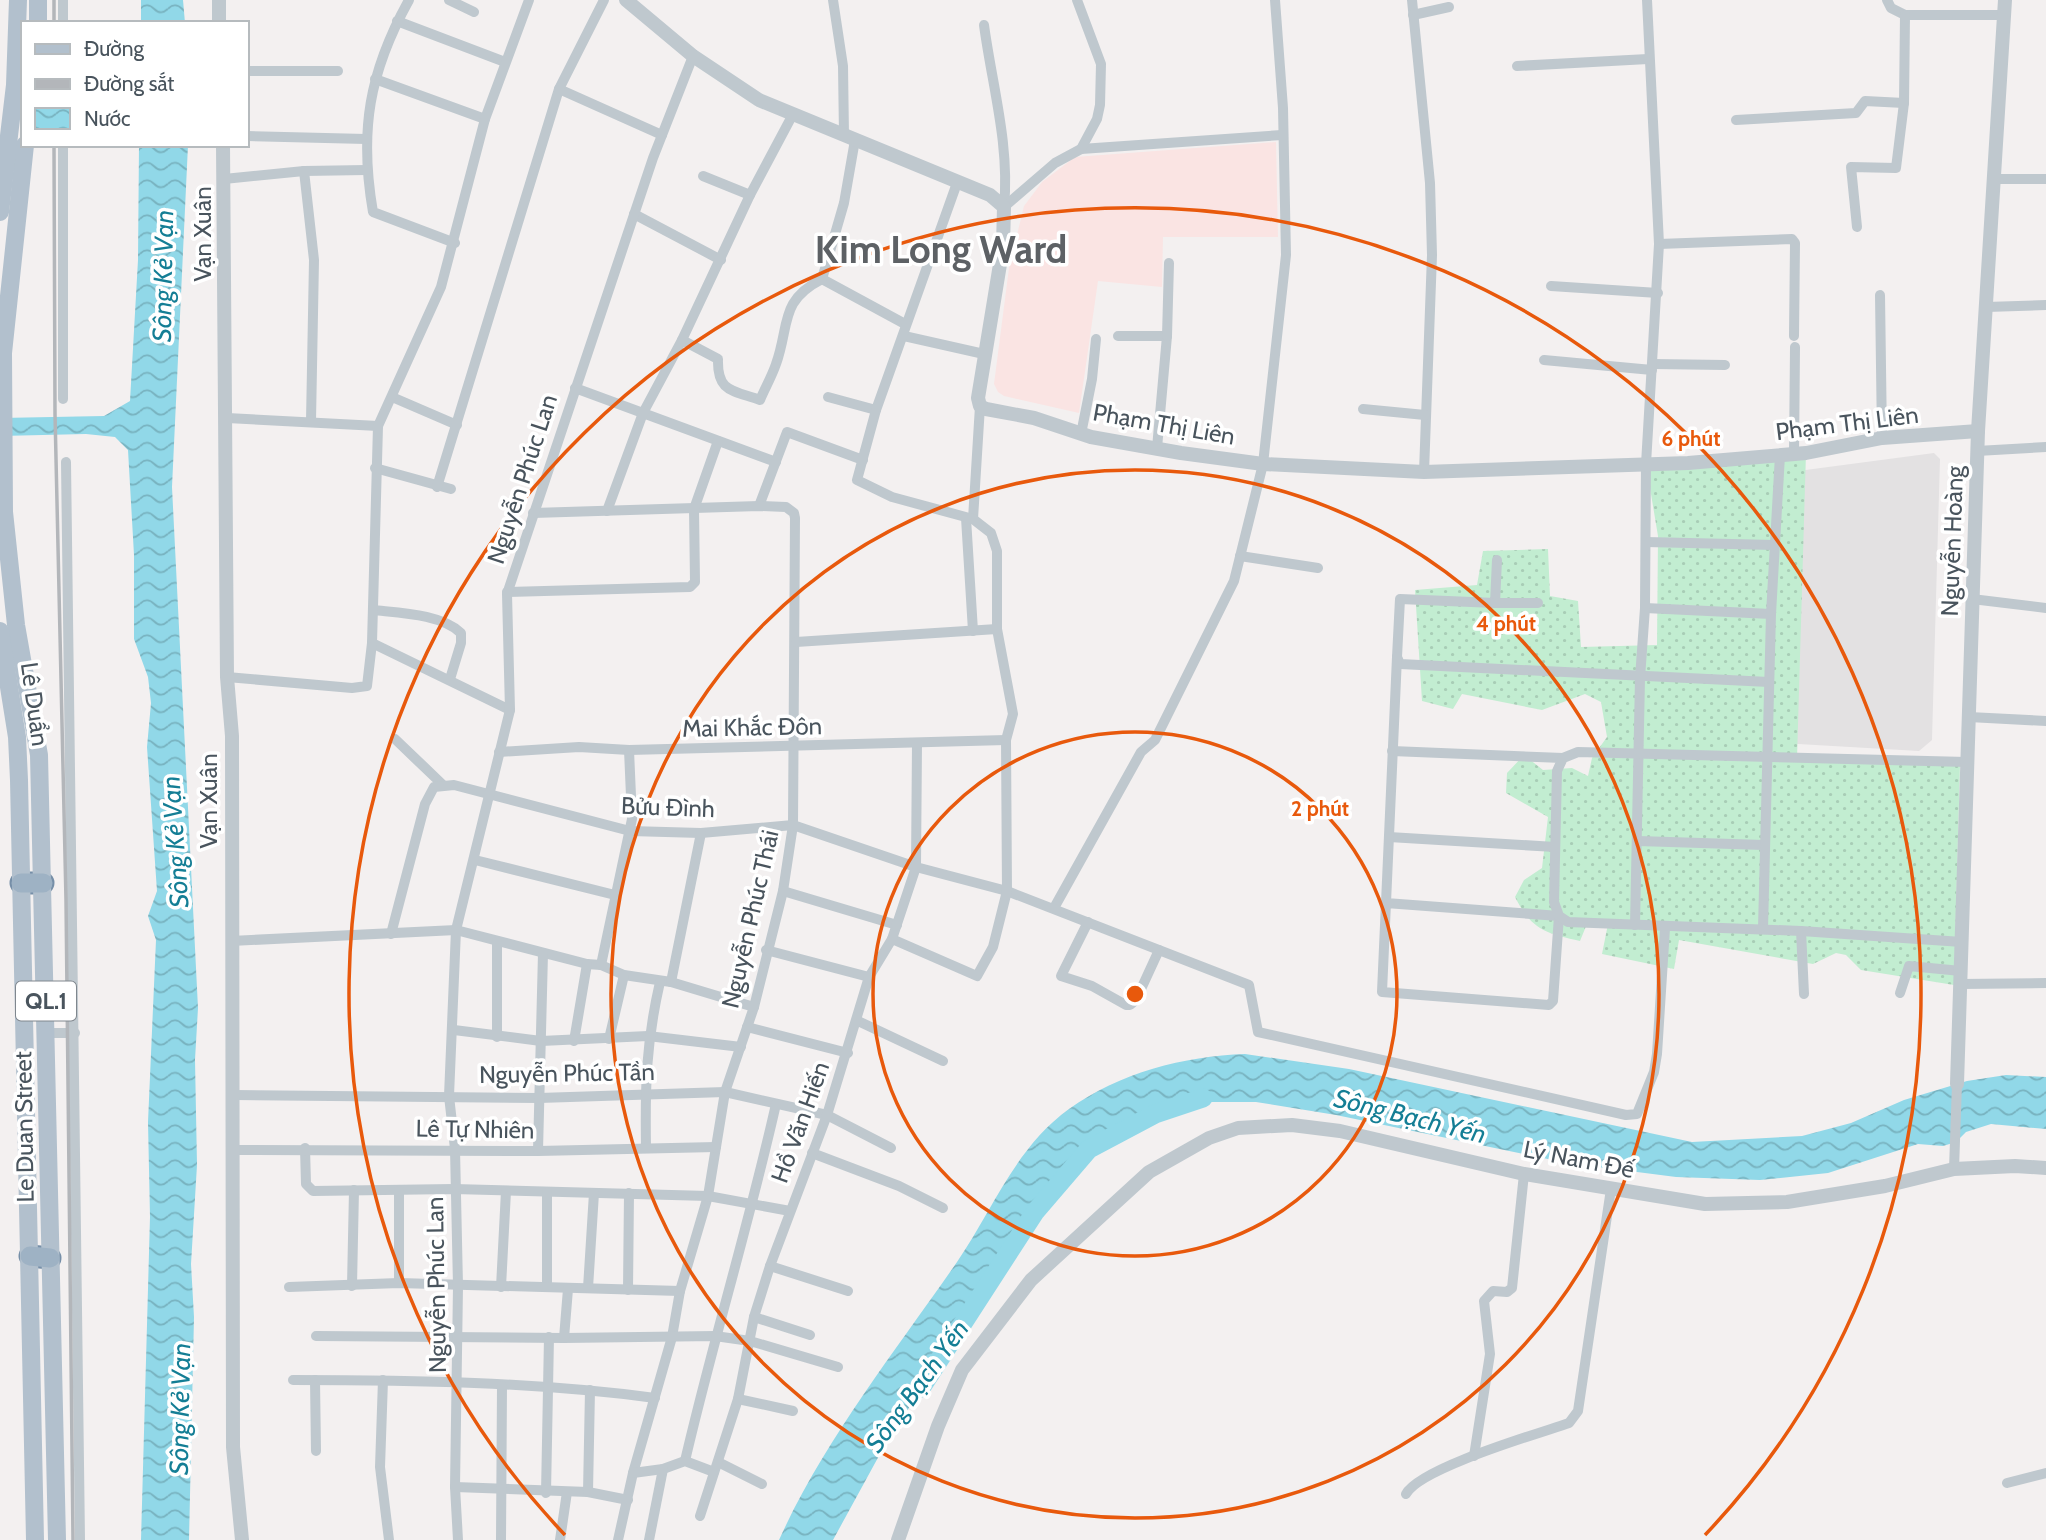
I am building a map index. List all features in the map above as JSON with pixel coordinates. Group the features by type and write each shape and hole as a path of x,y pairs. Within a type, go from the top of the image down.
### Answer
{"highway":[{"path":"22,883 43,883"},
{"path":"30,1256 50,1258"}],"main road":[{"path":"0,212 19,86 18,0"},
{"path":"38,0 38,21"},
{"name":"Le Duan Street","path":"25,147 3,353 4,512 16,625 39,755 57,1540"},
{"name":"Lê Duẩn","path":"0,631 17,737 35,1540"}],"street":[{"path":"63,0 63,21"},
{"path":"219,0 219,21"},
{"path":"408,0 374,79 366,139 366,170 373,212 455,243"},
{"path":"449,0 474,12"},
{"path":"227,677 352,688 367,686 372,643 377,426 442,288 485,119 529,0"},
{"path":"437,487 559,89 604,0"},
{"path":"626,0 693,56 759,100 792,116 990,195 1004,206"},
{"path":"682,340 718,359 717,377 723,387 760,400 777,363 787,319 795,299 803,289 822,279 844,203 850,138 833,0"},
{"path":"1077,0 1101,64 1100,105 1081,149"},
{"path":"1054,908 1141,752 1154,740 1170,711 1234,581 1263,464 1286,255 1280,61 1275,0"},
{"path":"1412,0 1430,183 1432,255 1424,472"},
{"path":"1635,925 1640,678 1645,608 1646,464 1659,244 1647,0"},
{"path":"1887,0 1887,5 1905,15 2004,8"},
{"path":"1413,15 1449,7"},
{"name":"Nguyễn Hoàng","path":"1957,1084 1977,451 2004,8"},
{"path":"1857,227 1851,167 1896,168 1903,103 1905,15"},
{"path":"397,21 505,62"},
{"path":"973,631 970,518 980,406 978,398 1003,246 1006,188 1000,114 984,25"},
{"name":"Nguyễn Phúc Lan","path":"458,1540 455,1487 459,1382 456,1336 458,1286 455,1149 449,1096 454,1030 456,930 510,710 507,592 634,214 693,56"},
{"path":"1517,66 1648,59"},
{"path":"248,71 338,71"},
{"path":"374,79 485,119"},
{"path":"559,89 662,135"},
{"path":"1736,120 1856,113 1865,101 1903,103"},
{"path":"607,511 643,413 682,340 750,195 792,116"},
{"path":"1004,206 1055,163 1081,149 1282,135"},
{"path":"248,136 366,139"},
{"path":"63,147 63,399"},
{"name":"Vạn Xuân","path":"223,147 227,677 232,736 233,1447 242,1540"},
{"path":"224,179 304,170 366,170"},
{"path":"304,170 314,260 311,421"},
{"path":"703,176 750,195"},
{"path":"1994,179 2046,179"},
{"path":"892,939 977,976 993,947 1007,891 1006,740 1013,714 997,629 998,551 991,533 970,518 892,498 857,480 876,410 957,183"},
{"path":"634,214 721,260"},
{"path":"1659,244 1792,239 1796,243 1795,342 1787,454 1774,545 1763,929"},
{"path":"1157,448 1167,336 1169,263"},
{"path":"822,279 905,324"},
{"path":"1551,286 1658,293"},
{"path":"1880,295 1882,438"},
{"path":"1986,307 2046,305"},
{"path":"904,336 984,355"},
{"path":"1118,336 1167,336"},
{"path":"1081,434 1092,379 1096,339"},
{"path":"1544,360 1653,367 1725,365"},
{"path":"575,388 776,462"},
{"path":"392,397 457,425"},
{"path":"828,397 876,410"},
{"name":"Phạm Thị Liên","path":"980,406 1034,418 1081,434 1263,464 1424,472 1646,464 1787,454 1882,438 1978,431"},
{"path":"1363,409 1425,415"},
{"path":"227,418 377,426"},
{"path":"759,506 787,432 863,460"},
{"path":"507,592 690,587 695,582 694,509 718,441"},
{"path":"1977,451 2046,447"},
{"path":"66,462 80,1540"},
{"path":"375,468 451,489"},
{"name":"Nguyễn Phúc Thái","path":"533,513 759,506 786,507 794,513 796,642 793,825 783,891 766,950 754,1007 725,1092 708,1196 680,1291 672,1337 633,1473 618,1540"},
{"path":"1646,542 1774,545"},
{"path":"1240,555 1318,568"},
{"path":"1495,603 1497,560"},
{"path":"1538,603 1400,599 1382,992 1541,1005 1549,1005 1553,1001 1559,916 1554,902 1557,771 1563,758"},
{"path":"1972,599 2046,608"},
{"path":"1645,608 1771,614"},
{"path":"373,610 422,617 458,629 461,643 450,679"},
{"path":"796,642 997,629"},
{"path":"372,643 510,710"},
{"path":"1397,657 1398,662 1406,666 1769,682"},
{"path":"1969,717 2046,721"},
{"path":"395,739 443,785"},
{"name":"Mai Khắc Đôn","path":"499,752 579,747 629,750 1006,740"},
{"name":"Hồ Văn Hiến","path":"700,1516 738,1399 754,1317 770,1266 827,1115 858,1021 869,977 892,939 916,867 917,743"},
{"path":"601,965 632,819 629,750"},
{"path":"1392,751 1563,758 1578,752 1967,762"},
{"path":"391,934 425,804 434,786 443,785"},
{"name":"Bửu Đình","path":"443,785 454,785 629,831 701,833 793,825 916,867 1007,891 1249,985 1258,1032 1599,1110 1637,1114 1654,1072 1665,928"},
{"path":"646,1148 648,1036 666,982 701,833"},
{"path":"1388,837 1555,847"},
{"path":"1638,841 1764,845"},
{"path":"475,860 615,895"},
{"path":"783,891 897,925"},
{"path":"1386,904 1559,916 1573,922 1665,928 1763,929 1962,942"},
{"path":"1088,922 1061,976 1092,986 1126,1005 1136,1000 1159,950"},
{"path":"231,941 456,930 587,964 601,965 624,975 666,982 754,1007"},
{"path":"1801,931 1804,994"},
{"path":"497,942 497,1037"},
{"path":"766,950 869,977"},
{"path":"538,1151 543,953"},
{"path":"574,1041 587,964"},
{"path":"1900,992 1909,966 1960,978 2046,983"},
{"path":"609,1039 624,975"},
{"path":"858,1021 943,1061"},
{"path":"747,1027 848,1053"},
{"path":"454,1030 541,1041 648,1036 741,1047"},
{"path":"47,1033 75,1033"},
{"path":"1954,1165 1957,1084"},
{"name":"Nguyễn Phúc Tần","path":"234,1095 539,1098 725,1092 827,1115 891,1148"},
{"path":"685,1461 715,1336 754,1204 776,1104"},
{"name":"Lý Nam Đế","path":"898,1540 938,1426 970,1358 1031,1280 1149,1172 1209,1138 1238,1128 1292,1125 1340,1130 1524,1174 1704,1204 1749,1206 1847,1192 1954,1165 2046,1168"},
{"name":"Lê Tự Nhiên","path":"233,1150 305,1148 538,1151 716,1147"},
{"path":"305,1148 309,1189 454,1189 708,1196 790,1211"},
{"path":"812,1153 899,1186 943,1208"},
{"path":"1474,1456 1490,1354 1483,1307 1489,1293 1507,1292 1512,1288 1524,1174"},
{"path":"1406,1494 1414,1484 1474,1456 1569,1423 1578,1410 1611,1189"},
{"path":"352,1286 354,1190"},
{"path":"399,1191 399,1283"},
{"path":"501,1287 506,1191"},
{"path":"547,1192 548,1285"},
{"path":"588,1288 594,1193"},
{"path":"628,1290 629,1194"},
{"path":"770,1266 848,1291"},
{"path":"289,1287 399,1283 501,1287 548,1285 568,1289 680,1291"},
{"path":"564,1338 568,1289"},
{"path":"754,1317 810,1335"},
{"path":"316,1336 715,1336 750,1341 838,1367"},
{"path":"546,1493 549,1337"},
{"path":"293,1380 459,1382 590,1390 655,1398"},
{"path":"315,1380 316,1451"},
{"path":"383,1380 380,1466 389,1540"},
{"path":"501,1540 502,1386"},
{"path":"588,1492 590,1390"},
{"path":"738,1399 793,1411"},
{"path":"633,1473 663,1469 685,1461 716,1467 762,1485"},
{"path":"649,1540 663,1469"},
{"path":"2007,1483 2046,1473"},
{"path":"455,1487 546,1493 588,1492 628,1500"},
{"path":"560,1540 567,1492"}],"shaded area":[{"path":"1276,142 1278,237 1163,237 1162,287 1098,281 1079,413 1004,396 998,392 994,384 1009,268 1024,206 1042,182 1075,157"},
{"path":"1934,453 1940,459 1932,740 1919,751 1781,743 1798,471"}],"green space":[{"path":"1806,453 1797,759 1960,764 1954,985 1861,970 1846,955 1836,953 1813,964 1679,940 1674,969 1602,954 1608,924 1589,919 1580,941 1541,928 1527,917 1515,897 1524,880 1542,868 1548,817 1506,793 1507,773 1524,755 1543,770 1572,768 1588,776 1592,758 1607,737 1601,702 1585,694 1542,710 1462,694 1453,709 1422,701 1415,590 1477,585 1483,551 1548,549 1550,596 1578,601 1581,647 1657,645 1658,536 1646,464"}],"water":[{"path":"141,0 183,0 185,21 141,21"},
{"name":"Sông Kẻ Vạn","path":"139,147 188,147 172,487 198,1008 195,1060 197,1165 191,1264 194,1317 189,1540 141,1540 150,1217 148,1122 156,940 148,916 157,891 147,747 151,703 148,677 134,639 134,555 128,450 115,437 86,434 0,436 0,418 104,416 130,401 138,260"},
{"path":"1245,1054 1349,1069 1692,1142 1802,1136 1851,1123 1904,1100 1967,1081 2006,1075 2046,1077 2046,1129 1991,1124 1966,1132 1956,1142 1943,1146 1918,1144 1828,1173 1760,1180 1676,1177 1567,1163 1336,1115 1256,1102 1198,1102 1157,1110 1123,1126 1100,1142 1075,1163 1043,1202 886,1443 833,1540 779,1540 817,1467 839,1432 957,1262 1020,1160 1050,1124 1088,1096 1131,1076 1199,1058"}],"waterway":[{"name":"Sông Bạch Yến","path":"921,1388 1035,1212 1089,1149 1155,1114 1203,1098"}],"railway":[{"path":"54,0 54,21"},
{"path":"54,147 55,414 66,900 73,1540"}],"district":[{"name":"Kim Long Ward","path":"941,249"}]}
